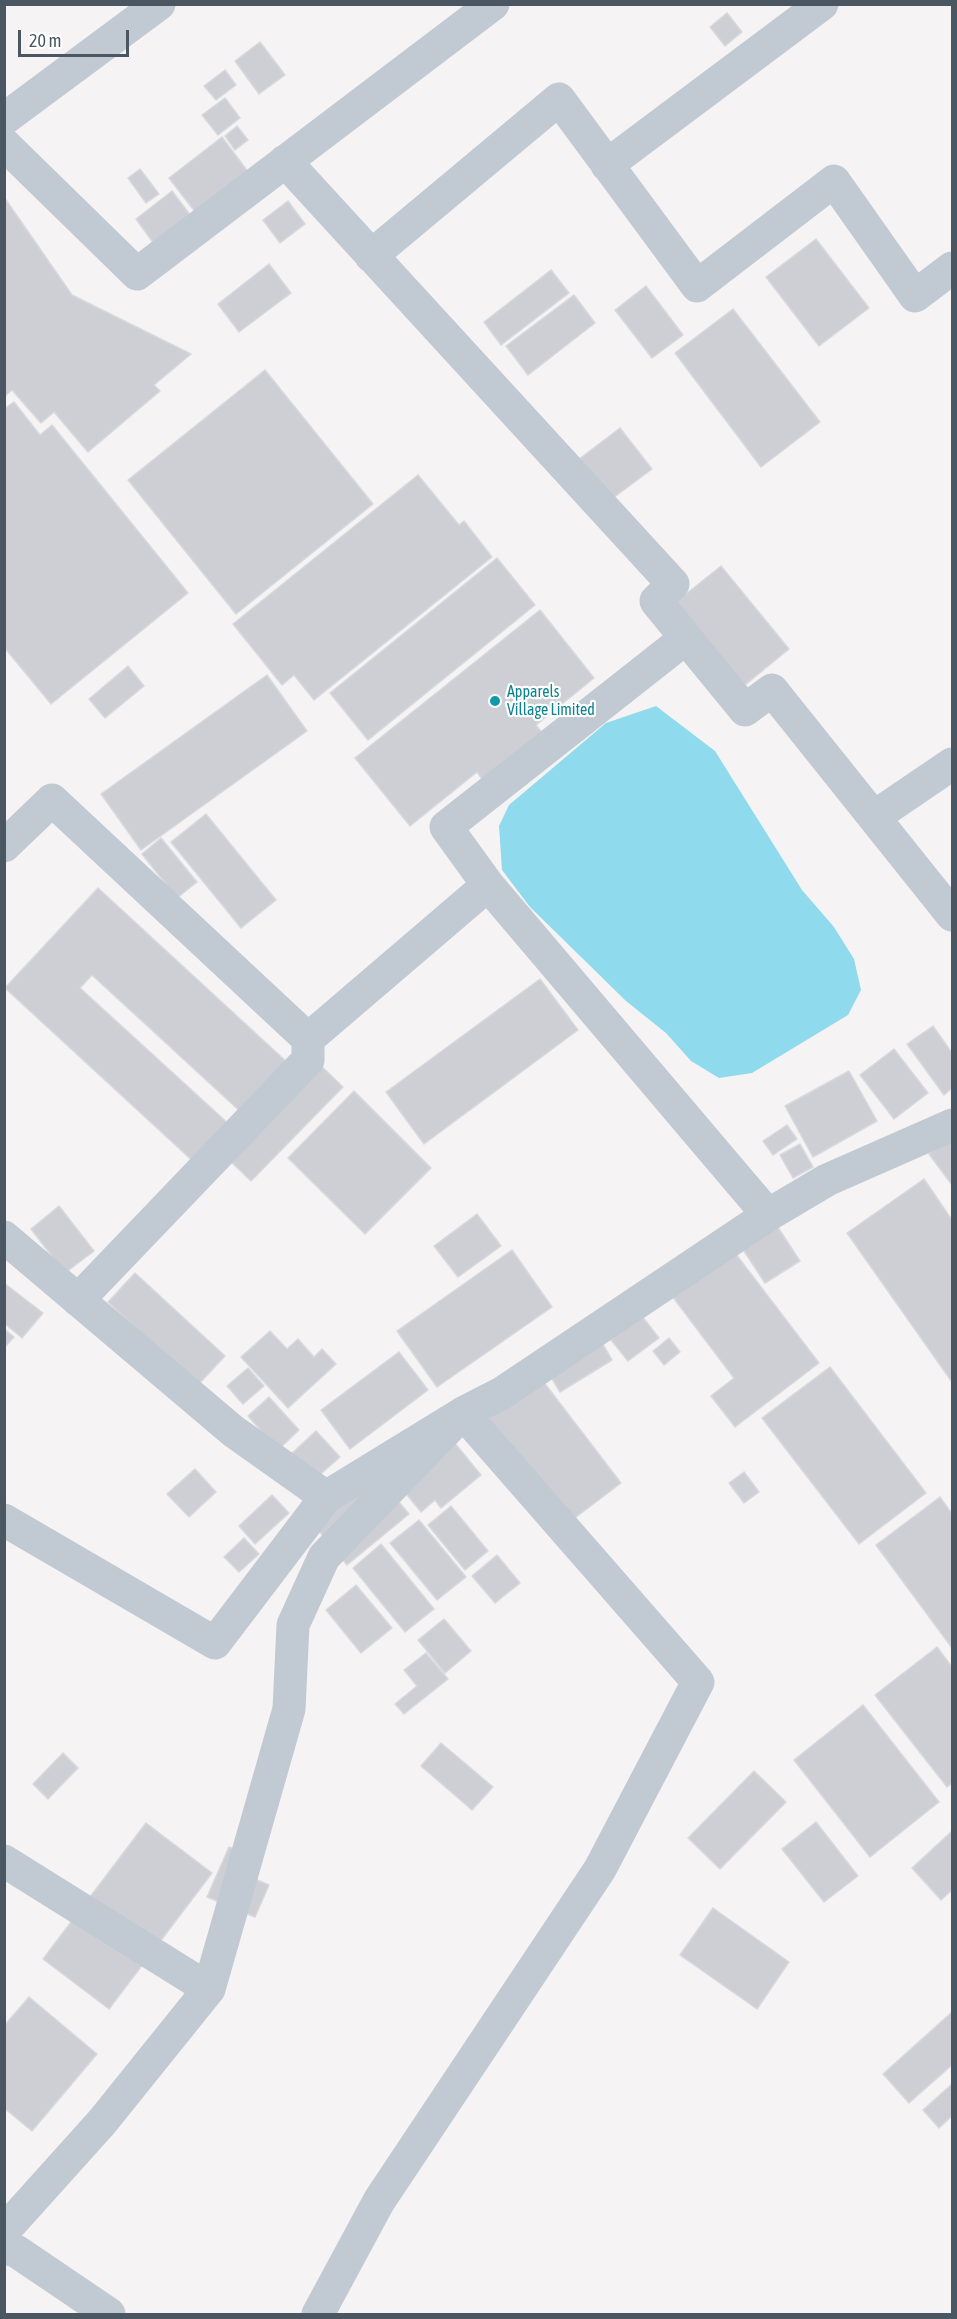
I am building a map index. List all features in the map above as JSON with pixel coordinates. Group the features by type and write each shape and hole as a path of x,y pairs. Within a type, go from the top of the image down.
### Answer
{"street":[{"path":"4,119 159,4"},
{"path":"4,144 137,274 492,4"},
{"path":"607,165 822,4"},
{"path":"371,256 559,99 697,286 834,181 915,296 952,268"},
{"path":"285,161 673,584 656,601 745,710 772,690 952,915"},
{"path":"686,638 447,827 488,885 768,1215"},
{"path":"874,817 952,764"},
{"path":"4,846 52,800 308,1039 308,1060 78,1300"},
{"path":"308,1039 488,885"},
{"path":"4,1520 215,1643 326,1497 463,1413 502,1393 768,1215 827,1180 952,1125"},
{"path":"4,1238 233,1431 326,1497"},
{"path":"4,2230 102,2122 209,1989 289,1709 293,1625 324,1557 463,1413"},
{"path":"318,2314 379,2201 600,1869 698,1682 463,1413"},
{"path":"4,1861 209,1989"},
{"path":"4,2248 16,2251 109,2314"}],"water":[{"path":"656,706 715,751 802,890 834,927 854,959 861,990 848,1015 752,1073 719,1078 691,1061 666,1033 626,1001 530,907 502,870 499,826 509,805 606,723"}],"building":[{"path":"727,13 742,32 725,46 710,27"},
{"path":"260,42 285,75 259,94 235,61"},
{"path":"225,70 236,85 216,100 204,86"},
{"path":"225,98 240,118 218,135 202,115"},
{"path":"237,126 248,140 235,150 225,136"},
{"path":"222,137 255,181 202,221 169,178"},
{"path":"140,169 159,194 146,203 128,178"},
{"path":"172,191 194,220 157,248 136,219"},
{"path":"4,197 72,295 191,354 154,385 160,391 88,452 54,412 41,423 12,390 4,397"},
{"path":"288,201 305,224 280,243 263,220"},
{"path":"816,239 869,308 819,346 766,277"},
{"path":"269,264 291,293 239,332 218,304"},
{"path":"551,270 569,293 501,345 484,322"},
{"path":"646,286 683,335 652,358 615,310"},
{"path":"574,295 595,323 528,375 506,346"},
{"path":"733,309 820,422 761,467 675,353"},
{"path":"265,370 373,504 236,614 128,480"},
{"path":"14,402 40,435 52,425 188,593 51,704 4,647 4,409"},
{"path":"620,428 652,469 601,507 570,466"},
{"path":"418,475 459,525 464,521 492,557 314,700 294,675 282,685 233,624"},
{"path":"497,558 535,605 368,740 330,693"},
{"path":"721,566 789,649 740,689 671,606"},
{"name":"Apparels Village Limited","path":"540,610 594,678 536,725 547,739 488,787 477,772 410,826 355,758"},
{"path":"128,666 144,686 105,718 89,699"},
{"path":"267,675 307,731 141,850 101,794"},
{"path":"206,814 276,900 241,928 171,842"},
{"path":"161,838 197,882 177,898 142,854"},
{"path":"98,888 289,1064 243,1114 92,975 80,988 231,1126 196,1164 5,988"},
{"path":"540,979 578,1030 424,1144 386,1092"},
{"path":"933,1026 952,1053 952,1088 944,1095 907,1044"},
{"path":"894,1049 928,1093 894,1119 860,1075"},
{"path":"317,1062 343,1087 251,1181 225,1156"},
{"path":"849,1071 877,1121 813,1157 785,1106"},
{"path":"354,1091 431,1168 365,1234 288,1158"},
{"path":"787,1125 797,1139 773,1155 763,1141"},
{"path":"952,1136 952,1185 929,1154"},
{"path":"800,1144 813,1167 793,1178 780,1155"},
{"path":"924,1179 952,1220 952,1382 847,1233"},
{"path":"59,1206 94,1251 65,1273 31,1229"},
{"path":"477,1214 501,1246 458,1277 434,1246"},
{"path":"777,1226 800,1261 765,1283 742,1248"},
{"path":"732,1249 819,1363 735,1427 711,1396 734,1378 672,1296"},
{"path":"512,1250 552,1307 437,1387 397,1331"},
{"path":"135,1273 225,1356 197,1386 108,1302"},
{"path":"4,1283 43,1313 22,1338 4,1323"},
{"path":"642,1316 659,1338 628,1361 611,1340"},
{"path":"4,1329 14,1337 4,1348"},
{"path":"270,1331 287,1349 298,1339 314,1357 322,1349 336,1364 288,1408 241,1357"},
{"path":"598,1336 612,1360 560,1392 545,1367"},
{"path":"669,1338 680,1352 664,1365 653,1351"},
{"path":"399,1352 428,1390 350,1449 321,1410"},
{"path":"830,1367 926,1493 859,1544 762,1418"},
{"path":"248,1368 264,1386 243,1404 227,1386"},
{"path":"536,1372 621,1483 567,1524 483,1413"},
{"path":"269,1397 299,1430 278,1450 248,1416"},
{"path":"439,1424 481,1475 441,1508 435,1500 421,1512 385,1468"},
{"path":"316,1431 340,1457 314,1480 290,1455"},
{"path":"195,1469 216,1492 189,1517 167,1494"},
{"path":"744,1472 759,1492 744,1503 729,1483"},
{"path":"375,1473 409,1514 347,1565 313,1524"},
{"path":"272,1495 289,1513 255,1544 239,1526"},
{"path":"940,1497 952,1514 952,1648 876,1545"},
{"path":"451,1506 488,1551 465,1570 428,1525"},
{"path":"419,1520 466,1577 437,1600 390,1543"},
{"path":"244,1538 259,1554 239,1572 224,1557"},
{"path":"381,1544 434,1609 405,1632 353,1568"},
{"path":"497,1555 520,1583 495,1603 472,1576"},
{"path":"356,1585 392,1628 361,1653 326,1610"},
{"path":"444,1619 471,1651 445,1673 418,1640"},
{"path":"937,1647 952,1667 952,1783 947,1787 875,1695"},
{"path":"426,1653 448,1679 404,1714 395,1704 417,1686 404,1670"},
{"path":"863,1705 939,1802 870,1857 794,1760"},
{"path":"441,1743 493,1787 472,1810 421,1766"},
{"path":"63,1753 78,1768 48,1799 33,1784"},
{"path":"754,1771 786,1802 720,1869 688,1838"},
{"path":"816,1822 858,1876 824,1902 782,1849"},
{"path":"146,1823 212,1873 109,2009 43,1959"},
{"path":"952,1831 952,1890 941,1900 912,1868"},
{"path":"229,1847 251,1856 243,1874 269,1885 255,1917 207,1897"},
{"path":"713,1908 789,1962 757,2009 680,1955"},
{"path":"29,1997 97,2054 32,2131 4,2108 4,2026"},
{"path":"952,2012 952,2065 909,2103 883,2074"},
{"path":"952,2084 952,2116 939,2128 923,2110"}],"place":[{"name":"Apparels Village Limited","path":"495,701"}]}
